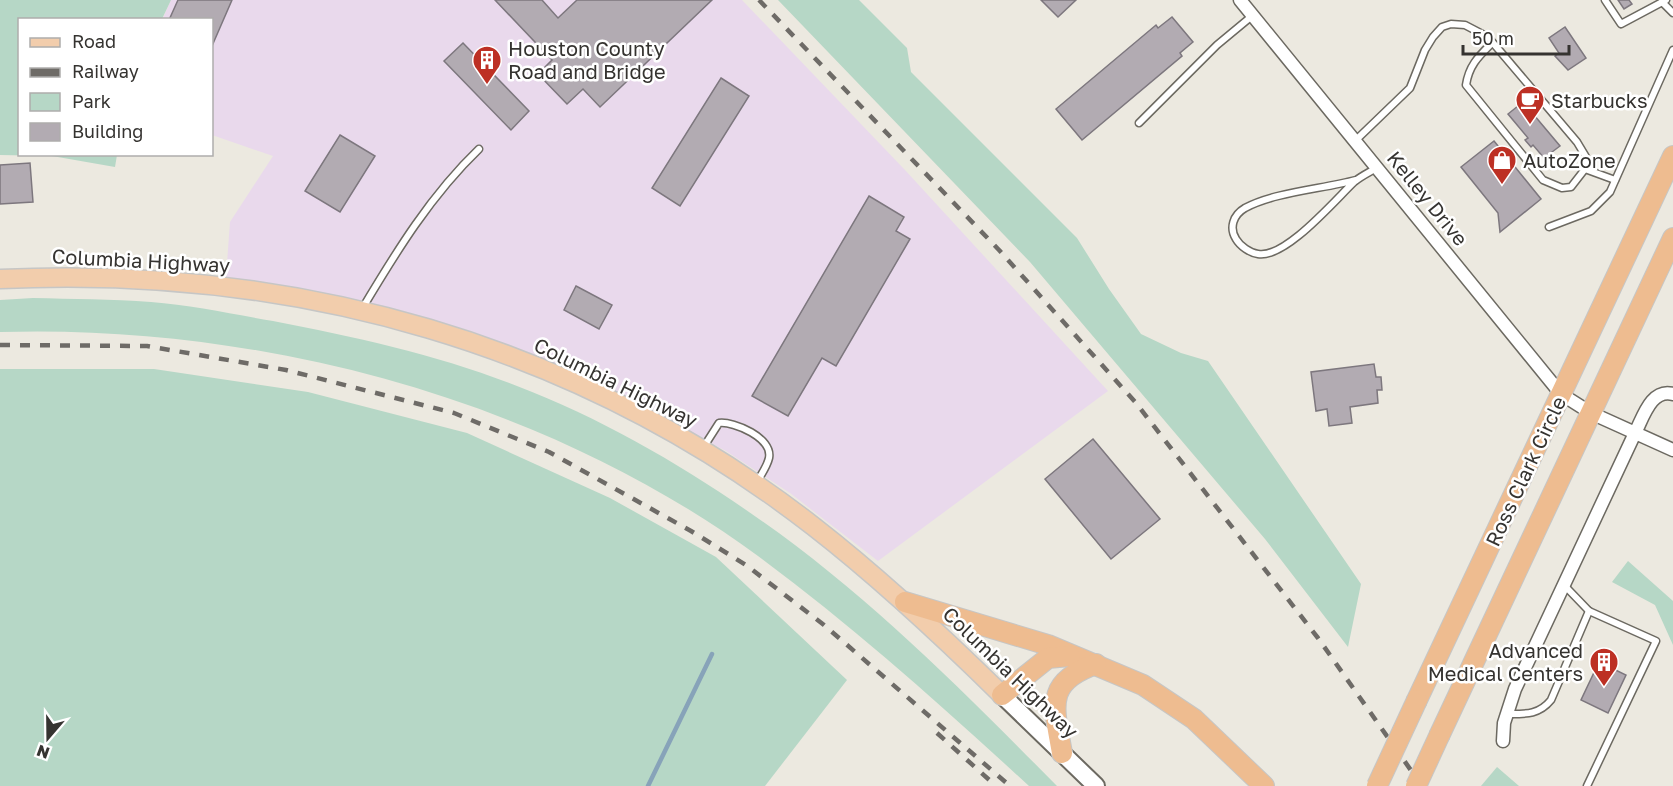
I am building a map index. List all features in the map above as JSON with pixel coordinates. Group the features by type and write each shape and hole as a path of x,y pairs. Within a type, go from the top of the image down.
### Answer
{"highway":[{"name":"Ross Clark Circle","path":"1377,786 1673,156"},
{"name":"Ross Clark Circle","path":"1416,786 1673,237"},
{"path":"905,602 1048,645 1096,664 1167,699 1222,744 1264,786"},
{"path":"1002,695 1048,658 1061,655 1075,657"},
{"path":"1062,753 1055,705 1058,692 1074,672 1096,664"}],"main road":[{"name":"Columbia Highway","path":"0,279 78,275 174,280 298,296 362,310 467,340 595,392 702,451 811,524 905,602 1096,786"}],"street":[{"name":"Kelley Drive","path":"1240,0 1561,394 1591,413 1673,450"},
{"path":"1503,741 1506,714 1635,433 1655,397 1661,393 1673,393"}],"lane":[{"path":"1605,0 1621,24 1664,1 1673,13"},
{"path":"1139,123 1217,45 1253,15"},
{"path":"1356,140 1410,88 1425,50 1442,27 1451,24 1465,25 1482,34 1492,43 1577,142 1586,157 1585,169 1571,187 1562,189 1543,180 1466,85 1468,72 1475,60 1492,43"},
{"path":"1549,227 1591,211 1610,192 1673,50"},
{"path":"362,310 390,262 447,179 479,148"},
{"path":"1356,180 1271,199 1243,209 1233,221 1232,232 1237,242 1247,250 1258,254 1272,254 1315,222 1356,180 1378,167"},
{"path":"1585,169 1616,180"},
{"path":"702,451 719,423 731,422 761,439 768,448 769,458 755,485"},
{"path":"1564,584 1588,611 1656,641 1587,786"},
{"path":"1506,714 1532,714 1544,709 1551,700 1588,611"}],"shaded area":[{"path":"171,0 742,0 905,170 1108,391 878,561 790,493 726,451 599,384 540,358 406,312 277,285 226,277 230,222 273,156 213,135 213,18 163,18"}],"green space":[{"path":"0,0 171,0 162,18 18,18 18,155 0,155"},
{"path":"778,0 859,0 907,48 911,72 1077,238 1141,334 1181,353 1208,361 1361,584 1348,647 1265,539 1030,262"},
{"path":"52,156 117,156 115,167"},
{"path":"33,298 166,303 335,334 457,365 517,386 581,413 672,462 799,548 877,612 914,646 1057,786 1029,786 896,667 758,556 675,501 587,454 494,414 397,382 299,358 199,342 99,333 0,332 0,300"},
{"path":"0,369 154,369 308,392 467,433 610,498 716,557 847,680 765,786 0,786"},
{"path":"1628,561 1673,601 1673,645 1655,605 1612,582"},
{"path":"1497,767 1519,786 1481,786"}],"building":[{"path":"178,0 232,0 213,44 213,18 170,18"},
{"path":"495,0 542,0 558,18 577,0 712,0 600,107 583,89 567,104 538,74 552,60"},
{"path":"1041,0 1076,0 1058,17"},
{"path":"1618,0 1629,0 1632,4 1624,9"},
{"path":"1172,17 1193,42 1180,53 1182,56 1082,140 1056,109 1156,25 1158,28"},
{"path":"1565,27 1586,58 1568,70 1555,56 1559,53 1549,38"},
{"name":"Houston County Road and Bridge","path":"463,43 529,111 511,130 444,61"},
{"path":"721,78 749,96 680,206 652,188"},
{"name":"Starbucks","path":"1523,102 1560,146 1544,158 1533,145 1531,147 1525,140 1528,138 1508,114"},
{"path":"340,135 375,156 340,212 305,191"},
{"path":"1494,141 1541,199 1500,232 1498,213 1461,167"},
{"path":"30,163 33,202 0,204 0,165"},
{"path":"869,196 904,217 896,231 910,239 836,366 822,358 788,416 752,396"},
{"path":"576,286 612,305 599,329 564,310"},
{"path":"1374,364 1376,377 1381,377 1382,390 1377,390 1378,403 1350,407 1352,423 1329,426 1327,409 1316,411 1311,372"},
{"path":"1093,439 1160,519 1111,559 1045,479"},
{"name":"Advanced Medical Centers","path":"1599,662 1626,675 1608,713 1581,700"}],"waterway":[{"path":"648,786 712,654"}],"railway":[{"path":"759,0 999,250 1136,403 1318,638 1422,786"},
{"path":"0,345 147,346 286,370 454,413 549,452 691,531 746,565 824,625 1010,786"},
{"path":"937,733 996,786"}],"place":[{"name":"Houston County Road and Bridge","path":"487,86"},
{"name":"Starbucks","path":"1530,126"},
{"name":"AutoZone","path":"1502,186"},
{"name":"Advanced Medical Centers","path":"1604,688"}]}
